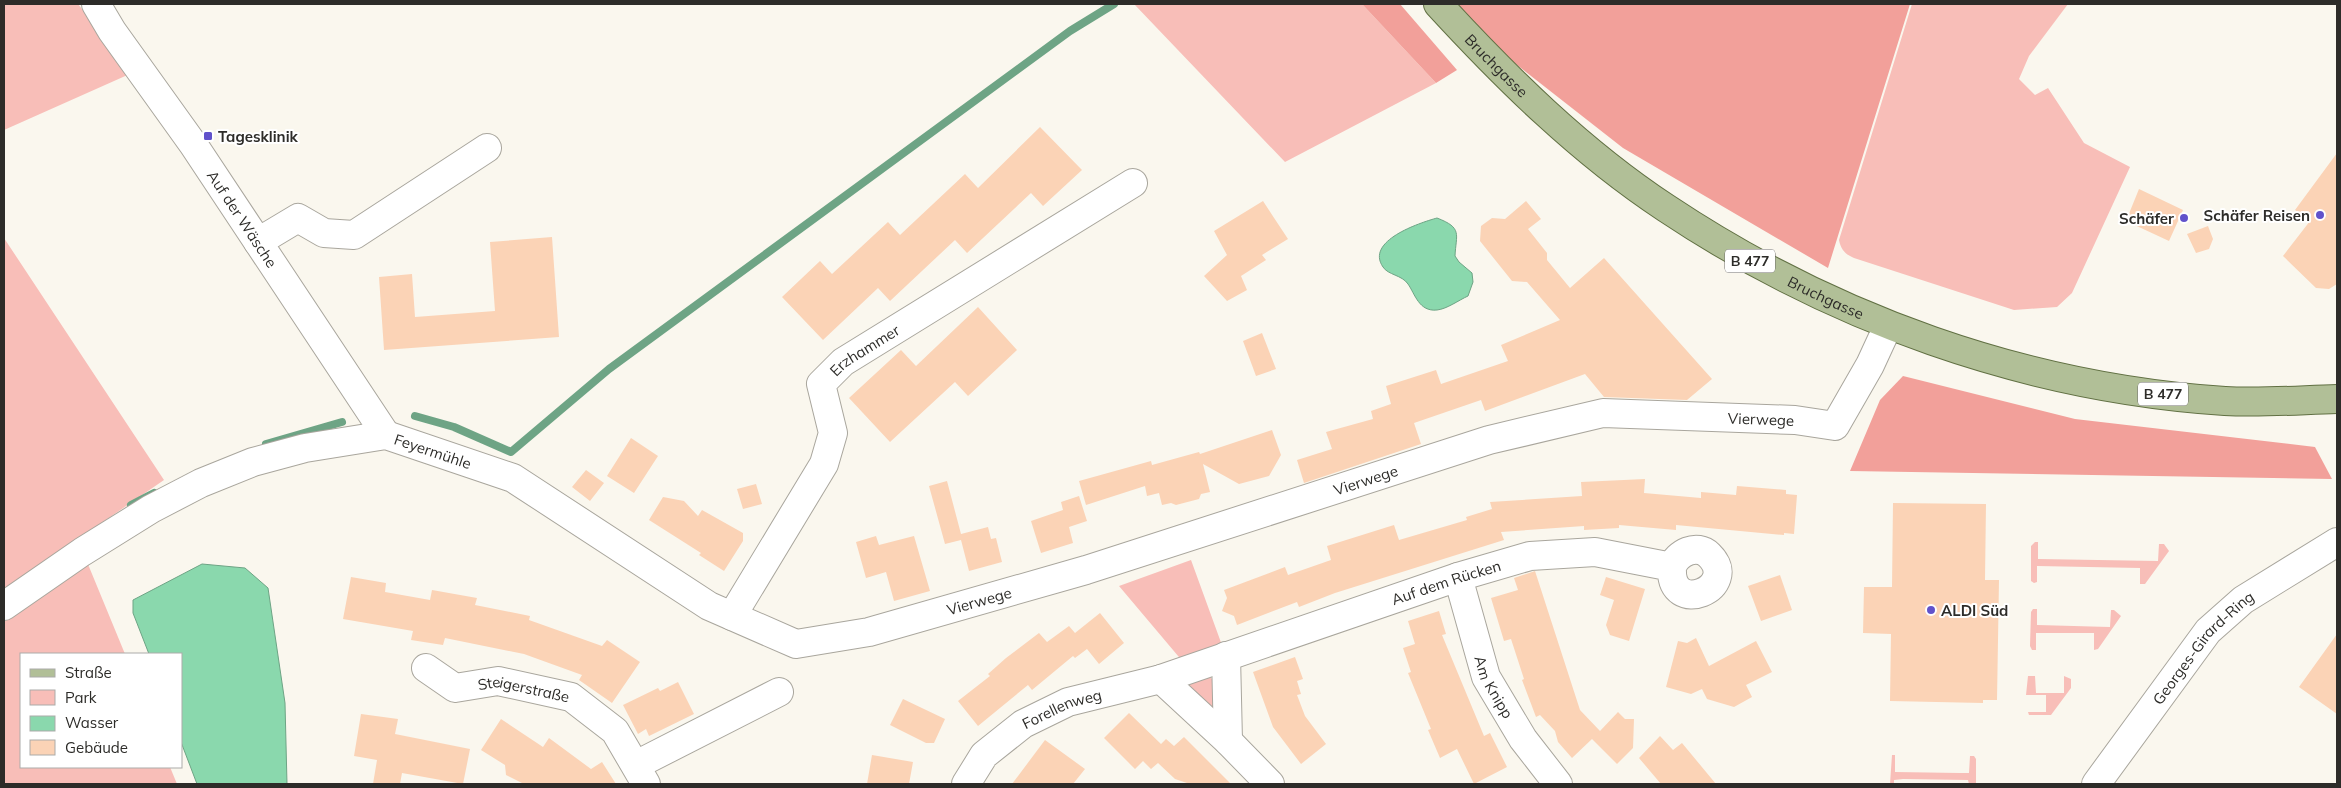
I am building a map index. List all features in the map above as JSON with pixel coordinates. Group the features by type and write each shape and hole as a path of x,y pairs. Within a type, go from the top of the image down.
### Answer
{"main road":[{"name":"Bruchgasse","path":"1438,4 1542,109 1605,163 1665,208 1751,261 1816,295 1888,326 1986,358 2056,376 2199,398 2271,402 2337,399"},
{"name":"Bruchgasse","path":"2271,402 2337,416"}],"street":[{"name":"Auf der Wäsche","path":"96,4 112,30 193,144 386,435"},
{"path":"258,242 298,218 324,233 354,235 487,148"},
{"name":"Erzhammer","path":"732,616 824,464 833,433 821,384 843,362 1133,183"},
{"name":"Vierwege","path":"796,644 869,632 1086,570 1489,440 1603,413 1794,420 1835,426 1870,365 1888,326"},
{"name":"Feyermühle","path":"4,606 89,547 151,508 200,483 252,462 304,448 386,435 513,478 709,606 796,644"},
{"name":"Georges-Girard-Ring","path":"2096,784 2208,631 2243,600 2337,542"},
{"name":"Auf dem Rücken","path":"1171,675 1458,577 1530,556 1595,552 1672,567"},
{"name":"Am Knipp","path":"1458,577 1486,677 1523,740 1558,784"},
{"path":"1226,656 1228,740"},
{"name":"Steigerstraße","path":"426,668 454,688 498,681 571,697 615,732 641,774"},
{"path":"1171,675 1228,740 1270,784"},
{"name":"Forellenweg","path":"966,784 984,755 1023,724 1068,702 1171,675"},
{"path":"641,774 779,692"}],"green space":[{"path":"4,4 78,4 132,73 4,130"},
{"path":"1134,4 1362,4 1436,83 1285,162"},
{"path":"1912,4 2068,4 2029,56 2019,79 2035,95 2048,88 2084,143 2130,167 2072,293 2057,307 2014,310 1854,258 1842,249 1839,240"},
{"path":"4,238 164,480 4,590"},
{"path":"2038,542 2038,559 2158,561 2159,544 2164,544 2169,551 2145,584 2140,584 2140,568 2037,566 2037,582 2034,583 2031,581 2031,546"},
{"path":"85,557 125,653 20,653 20,768 170,768 177,784 4,784 4,622"},
{"path":"1191,560 1223,648 1184,663 1119,586"},
{"path":"2033,609 2037,609 2037,625 2110,627 2111,610 2114,610 2121,616 2098,649 2094,650 2094,633 2036,633 2036,650 2032,650 2030,646 2031,612"},
{"path":"1209,676 1214,681 1217,712 1190,691 1189,684"},
{"path":"2028,676 2035,676 2036,693 2064,693 2064,676 2071,679 2071,688 2051,715 2029,715 2028,712 2046,712 2046,695 2026,695"},
{"path":"1892,755 1895,755 1895,772 1960,773 1969,773 1970,756 1974,756 1976,759 1976,784 1969,784 1968,780 1903,779 1894,780 1894,784 1890,784"}],"shaded area":[{"path":"1362,4 1400,4 1457,70 1436,83"},
{"path":"1456,4 1910,4 1828,268 1623,148 1489,43"},
{"path":"1903,376 2075,419 2315,447 2332,479 1850,471 1880,400"}],"water":[{"path":"1437,218 1451,225 1456,232 1455,256 1472,273 1473,282 1468,296 1445,308 1431,310 1418,302 1405,281 1385,270 1379,258 1381,249 1387,241 1407,229"},
{"path":"202,564 245,568 268,588 285,703 287,784 197,784 182,745 182,653 149,653 133,613 133,600"}],"building":[{"path":"1040,127 1082,170 1043,206 1031,193 967,253 955,240 890,301 878,288 823,340 782,297 820,261 832,274 888,222 900,235 965,174 978,188"},
{"name":"Schäfer Reisen","path":"2337,153 2337,284 2329,289 2316,288 2283,256 2310,221 2295,210"},
{"path":"2139,189 2183,210 2169,241 2126,221"},
{"path":"1263,201 1288,239 1262,255 1266,260 1241,276 1247,290 1227,301 1204,276 1227,255 1214,231"},
{"path":"1526,201 1541,219 1528,229 1547,253 1547,260 1570,288 1604,258 1712,379 1687,400 1604,397 1585,374 1485,411 1481,400 1414,423 1421,444 1304,483 1297,460 1332,449 1326,432 1373,419 1371,411 1391,404 1386,386 1436,370 1441,384 1508,361 1501,345 1560,320 1527,282 1512,281 1480,241 1481,226 1492,218 1505,219"},
{"path":"2208,226 2213,239 2209,249 2196,253 2187,234"},
{"path":"552,237 559,337 384,350 379,277 412,274 415,317 495,311 490,242"},
{"path":"978,307 1017,350 968,396 955,382 890,442 849,398 901,350 916,366"},
{"path":"1262,333 1276,369 1256,376 1243,341"},
{"path":"1272,430 1281,455 1269,476 1239,484 1203,464 1210,492 1201,494 1199,499 1176,505 1171,503 1162,505 1159,493 1147,496 1145,486 1086,505 1079,481 1151,461 1152,465 1199,452 1200,454"},
{"path":"631,438 658,456 634,493 607,476"},
{"path":"586,470 604,483 590,501 572,487"},
{"path":"1645,479 1644,493 1701,498 1701,492 1736,495 1737,486 1786,490 1786,494 1797,495 1794,534 1784,533 1784,535 1676,525 1676,530 1619,525 1619,528 1584,530 1584,526 1501,532 1504,540 1335,593 1299,607 1297,602 1237,625 1234,616 1222,611 1227,598 1224,590 1285,567 1288,575 1331,560 1327,546 1394,525 1399,540 1467,520 1466,517 1492,509 1490,502 1582,496 1581,482"},
{"path":"947,481 961,534 988,527 991,539 996,538 1002,562 969,571 961,540 945,544 929,486"},
{"path":"756,484 762,504 743,509 737,489"},
{"path":"1079,496 1087,521 1069,527 1073,543 1041,553 1031,521 1063,510 1061,502"},
{"path":"663,497 684,501 698,516 702,510 743,533 743,541 724,571 699,555 701,553 649,520"},
{"name":"ALDI Süd","path":"1893,503 1986,504 1985,580 1999,580 1997,700 1983,700 1983,703 1890,701 1891,634 1863,633 1864,587 1892,587"},
{"path":"876,536 879,545 914,536 930,591 894,601 886,572 866,578 856,542"},
{"path":"1535,571 1580,710 1600,731 1618,712 1625,719 1634,719 1633,748 1617,764 1592,739 1572,758 1558,742 1555,731 1540,715 1536,717 1522,680 1524,679 1511,639 1504,641 1491,598 1518,590 1514,578"},
{"path":"1780,575 1792,610 1761,621 1748,586"},
{"path":"351,577 386,583 385,592 430,600 432,590 477,598 475,605 530,616 529,620 602,646 607,640 640,662 612,703 579,680 582,675 524,654 445,638 443,645 411,640 413,631 343,619"},
{"path":"1606,577 1645,589 1629,641 1610,635 1606,625 1614,600 1600,595"},
{"path":"1439,611 1446,634 1442,635 1484,736 1490,733 1507,767 1474,784 1457,749 1440,758 1428,730 1431,729 1408,673 1411,672 1403,648 1415,644 1408,621"},
{"path":"1100,613 1124,643 1099,664 1087,649 1075,658 1073,656 1032,690 1028,685 978,726 958,701 990,676 988,674 1006,658 1039,633 1047,642 1069,626 1075,633"},
{"path":"2337,634 2337,714 2299,687"},
{"path":"1696,638 1709,666 1756,641 1772,672 1746,685 1752,697 1734,707 1707,699 1702,689 1691,694 1666,687 1678,641 1687,643"},
{"path":"1295,657 1303,679 1297,681 1301,694 1297,695 1305,716 1326,744 1301,764 1273,727 1253,672"},
{"path":"678,682 694,714 649,736 646,729 638,734 623,705 658,688 660,691"},
{"path":"903,699 945,719 934,743 926,743 890,725"},
{"path":"1129,713 1161,744 1166,739 1174,746 1184,737 1231,784 1190,784 1175,779 1158,763 1151,769 1143,761 1135,769 1104,738"},
{"path":"361,714 398,719 395,734 470,749 463,784 402,773 400,784 373,784 377,760 354,756"},
{"path":"501,719 543,747 549,738 591,769 602,762 616,784 524,784 506,775 505,765 481,750"},
{"path":"1660,736 1673,750 1682,743 1716,784 1661,784 1639,758"},
{"path":"1045,740 1085,769 1073,784 1012,784"},
{"path":"872,755 913,762 909,784 867,784"}],"waterway":[{"path":"415,416 454,427 511,452 609,369 1070,31 1114,4"},
{"path":"266,444 342,422"},
{"path":"131,505 154,493"}],"place":[{"name":"Tagesklinik","path":"208,136"},
{"name":"Schäfer Reisen","path":"2320,215"},
{"name":"Schäfer","path":"2184,218"},
{"name":"ALDI Süd","path":"1931,610"}]}
